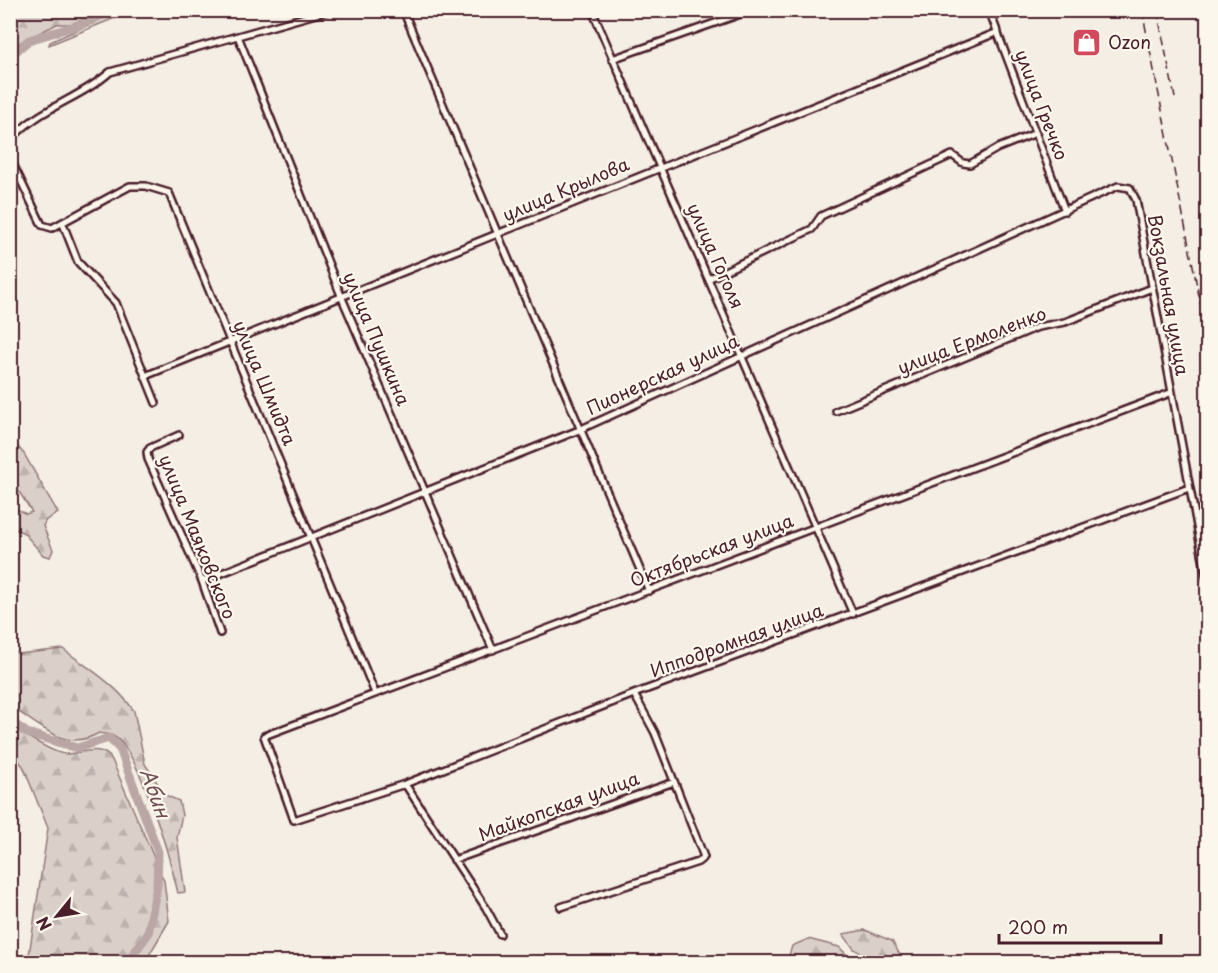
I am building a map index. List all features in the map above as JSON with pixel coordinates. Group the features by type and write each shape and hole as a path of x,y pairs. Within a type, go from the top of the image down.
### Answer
{"street":[{"path":"10,141 18,132 45,113 93,87 110,72 330,10"},
{"path":"403,10 649,591"},
{"name":"улица Гоголя","path":"592,10 659,168 710,278 814,527 853,614"},
{"path":"612,59 752,10"},
{"name":"улица Гречко","path":"989,10 1065,211"},
{"name":"улица Крылова","path":"145,376 998,32"},
{"name":"улица Пушкина","path":"238,36 342,298 493,650"},
{"path":"710,278 812,230 821,216 952,155 963,163 970,164 998,148 1036,133"},
{"path":"10,158 42,225 52,228 63,224 78,262 116,303 156,403"},
{"name":"улица Шмидта","path":"63,224 130,186 146,186 169,193 375,693"},
{"name":"Пионерская улица","path":"202,581 579,430 1118,186 1130,188"},
{"name":"Вокзальная улица","path":"1130,188 1136,200 1170,393 1208,585"},
{"name":"улица Ермоленко","path":"836,411 1038,327 1065,322 1152,288"},
{"name":"Октябрьская улица","path":"294,820 264,736 1170,393"},
{"name":"улица Маяковского","path":"179,435 150,448 147,452 148,459 202,581 220,633"},
{"name":"Ипподромная улица","path":"294,820 405,784 634,694 1189,488"},
{"path":"561,907 698,862 704,857 656,733 634,694"},
{"name":"Майкопская улица","path":"454,860 674,782"},
{"path":"405,784 500,934"}],"green space":[{"path":"11,10 103,11 71,24 57,24 11,47 14,32"},
{"path":"121,10 132,11 49,45 50,42"},
{"path":"13,441 24,454 58,513 46,520 43,526 53,550 50,557 43,555 24,533 11,527 11,506 26,514 32,512 16,487 11,442"},
{"path":"11,648 18,654 63,649 92,670 127,701 134,711 145,764 165,795 179,801 182,815 177,837 185,892 178,893 144,783 123,745 113,736 99,733 76,740 66,739 46,730 16,710 11,705"},
{"path":"11,727 60,753 97,751 108,755 112,760 164,881 169,921 145,962 28,962 48,828 23,766 11,752"},
{"path":"865,930 892,941 904,962 867,962 863,954 854,949 843,934"},
{"path":"808,939 839,947 849,957 849,960 787,962 792,946"}],"waterway":[{"name":"Абин","path":"10,56 29,40 79,25 111,10"},
{"name":"Абин","path":"10,721 27,733 77,748 109,738 120,749 158,852 157,885 148,934 127,962"}],"railway":[{"path":"1142,10 1208,341"},
{"path":"1157,10 1175,98"}],"place":[{"name":"Ozon","path":"1087,43"}]}
